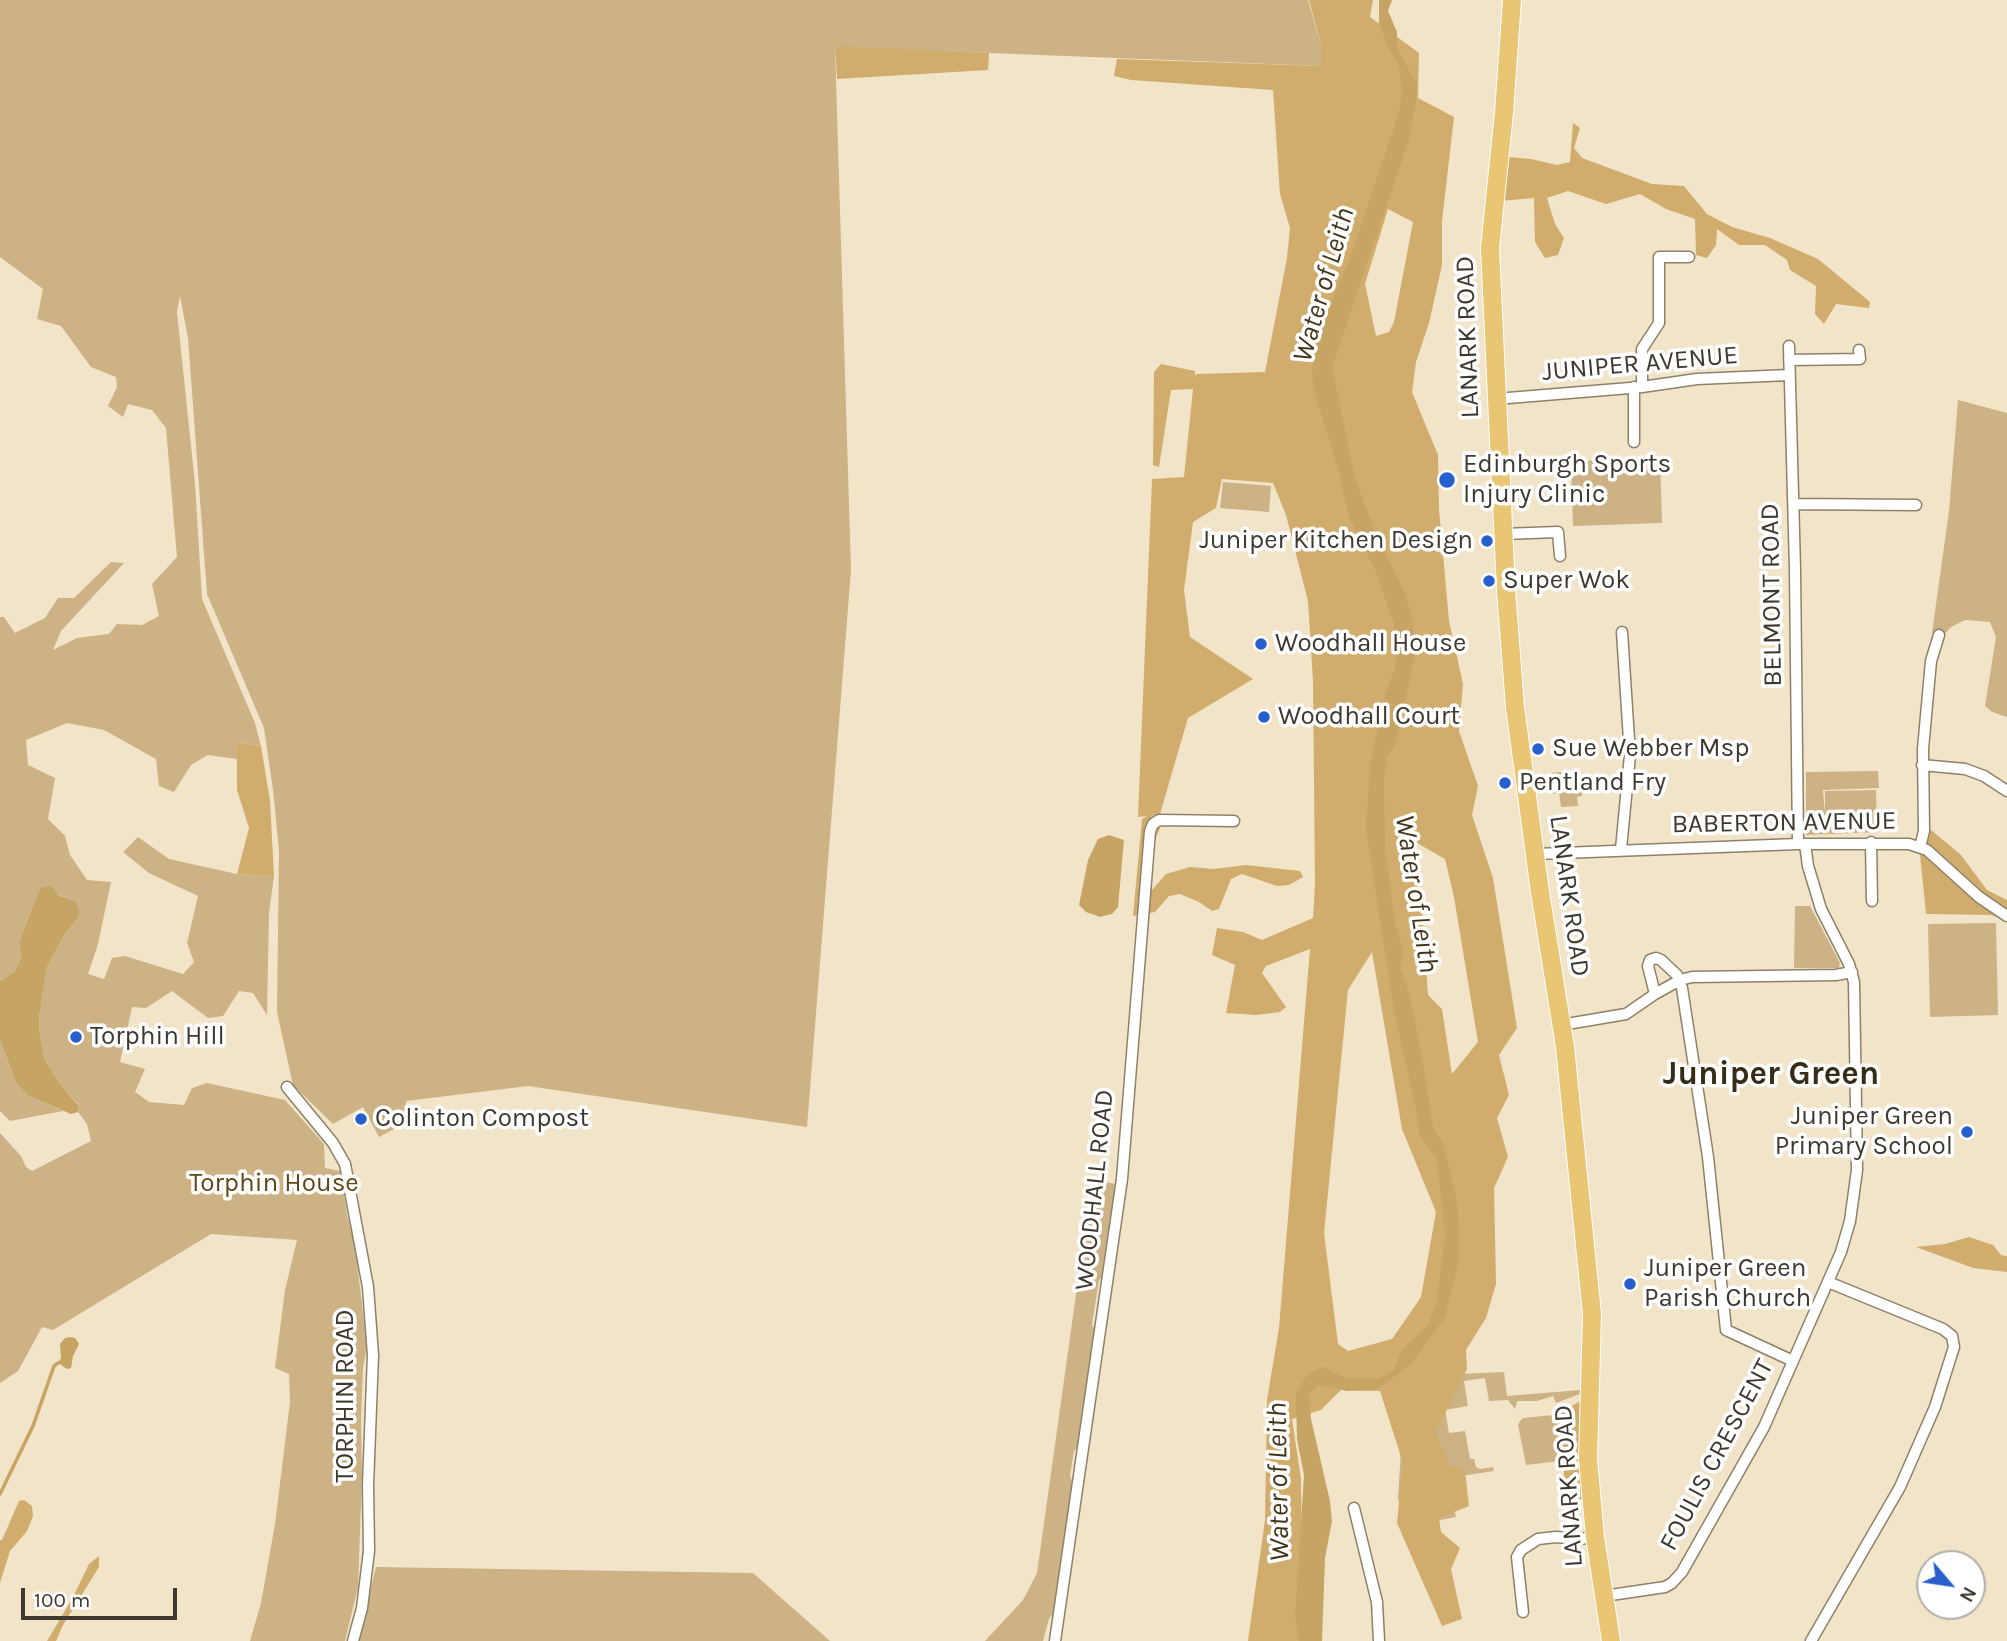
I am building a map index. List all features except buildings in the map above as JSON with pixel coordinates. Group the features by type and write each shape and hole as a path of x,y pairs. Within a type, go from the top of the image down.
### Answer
{"main road":[{"name":"LANARK ROAD","path":"1512,0 1490,248 1503,534 1515,707 1561,1025 1592,1314 1588,1459 1595,1536 1611,1641"}],"street":[{"path":"1634,442 1642,349 1660,323 1659,257 1689,257"},
{"name":"BELMONT ROAD","path":"1789,346 1802,844 1821,908 1852,972"},
{"path":"1789,360 1860,359 1859,350"},
{"name":"JUNIPER AVENUE","path":"1496,399 1698,379 1789,375"},
{"path":"1794,504 1916,505"},
{"path":"1503,534 1558,532 1560,556"},
{"path":"1621,849 1630,755 1622,632"},
{"path":"1920,846 1924,831 1923,765 1931,661 1939,635"},
{"path":"1923,765 1965,769 1984,776 2007,791"},
{"name":"WOODHALL ROAD","path":"1055,1641 1122,1179 1150,831 1153,824 1159,820 1234,821"},
{"path":"1871,842 1872,901"},
{"name":"BABERTON AVENUE","path":"1536,854 1871,842 1920,846 1942,862 1979,897 2007,916"},
{"path":"1655,994 1648,966 1653,958 1661,960 1680,980 1708,1157 1725,1326 1730,1333 1793,1360"},
{"path":"1561,1025 1626,1014 1655,994 1680,980 1692,977 1836,975 1852,972"},
{"name":"FOULIS CRESCENT","path":"1604,1596 1665,1587 1677,1579 1759,1436 1846,1237 1856,1187 1852,972"},
{"name":"TORPHIN ROAD","path":"287,1087 333,1143 345,1164 368,1287 373,1355 368,1485 369,1551 362,1608 354,1641"},
{"path":"1811,1641 1900,1487 1935,1407 1954,1347 1952,1336 1943,1329 1828,1282"},
{"path":"1354,1508 1377,1602 1379,1641"},
{"path":"1523,1612 1517,1557 1532,1542 1556,1537 1579,1539 1595,1536"},
{"path":"1519,1578 1532,1577"}],"green space":[{"name":"Torphin House","path":"0,0 1308,0 1321,45 1322,66 835,47 851,570 807,1127 528,1086 406,1101 405,1120 379,1137 363,1107 333,1124 293,1085 277,1012 279,850 273,790 264,728 207,594 188,338 180,296 177,312 195,484 202,599 255,723 261,746 238,742 237,759 208,755 191,765 174,792 159,786 156,759 104,730 67,723 26,740 28,765 55,778 48,819 65,836 70,855 87,880 111,882 98,944 88,974 104,979 112,958 125,956 183,974 194,962 187,943 198,896 149,873 123,852 138,837 169,859 237,874 274,876 269,913 267,1015 253,993 239,991 223,1016 208,1018 172,991 146,1008 132,1007 120,1062 145,1069 135,1092 149,1102 184,1105 192,1088 207,1083 285,1100 324,1144 325,1168 340,1171 355,1246 367,1346 363,1368 361,1421 358,1587 345,1641 250,1641 261,1603 275,1524 290,1402 289,1374 275,1368 285,1290 297,1240 211,1234 53,1330 42,1327 18,1371 0,1383 0,1133 32,1171 91,1141 87,1124 78,1112 79,1105 45,1060 40,1036 39,1018 47,967 66,932 78,918 75,901 40,888 19,942 21,957 15,971 0,981 0,617 4,617 15,633 45,618 58,598 74,598 111,562 124,563 61,631 53,650 77,638 109,634 117,624 142,625 159,616 152,584 177,557 166,428 152,410 128,404 123,417 108,406 117,387 116,377 91,367 61,326 37,319 43,289 0,257"},
{"path":"1958,400 2007,413 2007,717 1992,712 1985,706 1996,637 1990,622 1965,620 1951,627 1943,636 1932,633 1949,511"},
{"path":"1660,459 1662,523 1573,526 1571,461"},
{"path":"1223,482 1271,486 1269,512 1220,508"},
{"path":"1878,771 1879,788 1823,790 1825,814 1825,791 1876,790 1877,832 1806,835 1806,772"},
{"path":"1561,772 1563,779 1581,778 1582,796 1577,797 1578,806 1561,807 1559,793 1553,794 1551,773"},
{"path":"1795,906 1810,906 1840,963 1839,968 1794,968"},
{"path":"1996,923 1998,1015 1930,1017 1928,924"},
{"path":"0,1040 16,1083 28,1096 63,1111 10,1121 0,1111"},
{"path":"1106,1182 1115,1184 1104,1275 1099,1280 1092,1325 1096,1331 1079,1445 1074,1451 1070,1476 1073,1484 1057,1608 1049,1619 1043,1641 985,1641 1023,1600 1037,1573 1087,1216 1103,1196"},
{"path":"1504,1372 1507,1396 1580,1390 1580,1394 1556,1403 1553,1396 1537,1401 1517,1401 1515,1409 1508,1400 1489,1401 1485,1378 1464,1381 1468,1406 1445,1410 1449,1433 1465,1431 1470,1459 1474,1459 1476,1467 1480,1469 1493,1467 1494,1471 1448,1478 1456,1517 1404,1527 1398,1498 1401,1449 1458,1374"},
{"path":"1579,1402 1576,1459 1526,1465 1518,1425 1520,1421 1523,1418 1553,1415"},
{"path":"376,1567 753,1573 830,1641 358,1641"}],"shaded area":[{"path":"1309,0 1373,0 1370,17 1419,53 1418,98 1454,117 1442,221 1442,265 1429,323 1416,362 1412,392 1438,455 1439,509 1449,621 1463,684 1459,731 1478,786 1472,815 1493,878 1517,1028 1499,1055 1509,1095 1497,1118 1508,1157 1494,1188 1496,1284 1486,1318 1466,1350 1467,1369 1436,1432 1450,1466 1465,1470 1469,1506 1439,1518 1441,1532 1460,1548 1451,1569 1462,1619 1442,1626 1397,1523 1403,1463 1380,1391 1341,1390 1321,1410 1292,1419 1301,1479 1302,1581 1307,1641 1248,1641 1265,1520 1267,1400 1279,1328 1310,949 1266,966 1262,973 1286,1007 1280,1012 1256,1015 1226,1013 1235,965 1212,955 1217,928 1243,932 1262,940 1313,918 1313,681 1308,601 1286,515 1273,483 1222,479 1216,508 1193,522 1184,590 1190,637 1253,679 1188,718 1160,814 1151,816 1160,828 1148,857 1152,890 1166,874 1190,867 1214,869 1246,865 1300,871 1303,877 1289,885 1277,886 1242,874 1231,879 1219,909 1212,911 1180,894 1169,896 1155,912 1133,916 1142,819 1147,816 1138,817 1152,479 1184,477 1193,389 1171,390 1159,467 1153,465 1154,372 1161,364 1195,371 1195,377 1196,374 1265,372 1287,258 1290,228 1280,194 1273,90 1131,80 1114,76 1117,59 1321,66 1321,45","holes":["1388,209 1413,222 1394,322 1389,332 1376,336 1365,284","1417,843 1445,859 1454,897 1478,1042 1452,1074 1442,1009 1428,995 1421,891 1400,863","1372,952 1402,1129 1436,1212 1421,1297 1392,1339 1348,1351 1338,1344 1324,1233 1348,990"]},
{"path":"1379,0 1392,0 1388,11 1397,32 1397,48 1417,85 1416,100 1409,139 1332,368 1355,478 1374,529 1406,596 1413,623 1416,650 1396,742 1387,757 1384,781 1385,849 1395,923 1403,949 1400,968 1409,992 1433,1127 1444,1146 1457,1201 1459,1249 1457,1270 1445,1317 1411,1364 1376,1390 1347,1391 1319,1385 1309,1394 1311,1419 1332,1521 1325,1558 1322,1641 1299,1641 1295,1616 1304,1475 1297,1439 1296,1393 1307,1375 1323,1367 1348,1379 1378,1379 1394,1370 1402,1350 1428,1325 1437,1302 1445,1234 1437,1159 1419,1135 1417,1114 1394,1011 1366,828 1370,765 1385,695 1396,666 1394,623 1375,570 1349,517 1339,472 1314,391 1312,374 1315,346 1349,261 1399,113 1402,88 1399,67 1379,23"},
{"path":"835,46 989,53 988,70 837,79"},
{"path":"1573,123 1580,128 1574,148 1582,158 1652,184 1684,186 1707,214 1732,227 1770,238 1818,259 1870,302 1869,308 1836,304 1824,324 1815,314 1816,286 1790,270 1787,260 1765,245 1739,245 1717,229 1716,245 1707,258 1696,255 1695,219 1666,209 1640,194 1606,204 1568,191 1547,198 1555,224 1564,238 1558,255 1545,258 1535,242 1534,198 1500,201 1508,157 1557,165 1570,162"},
{"path":"237,742 261,746 270,801 274,876 237,874 249,828 237,790"},
{"path":"1931,830 1961,855 1987,890 2007,900 2007,921 1991,915 1926,914 1920,855"},
{"path":"1109,835 1124,840 1118,907 1112,914 1100,917 1086,912 1079,905 1088,860 1098,839"},
{"path":"51,886 58,895 75,901 79,912 78,918 66,932 47,967 39,1018 45,1060 79,1106 78,1112 71,1114 28,1096 16,1083 0,1040 0,981 15,971 21,957 19,942 40,888"},
{"path":"1969,1237 1993,1245 2001,1255 2007,1256 2007,1272 1973,1268 1916,1247 1945,1244"},
{"path":"70,1337 75,1338 79,1344 71,1368 67,1369 58,1363 61,1358 60,1344"},
{"path":"1579,1402 1588,1403 1587,1498 1566,1502 1564,1448 1568,1409"},
{"path":"24,1500 32,1506 33,1516 27,1531 10,1551 0,1583 0,1540 19,1501"},
{"path":"99,1556 99,1567 56,1641 47,1641 89,1564"}],"waterway":[{"path":"0,1494 33,1426 54,1366 58,1363"}],"place":[{"name":"Edinburgh Sports Injury Clinic","path":"1447,480"},
{"name":"Juniper Kitchen Design","path":"1487,541"},
{"name":"Super Wok","path":"1489,581"},
{"name":"Woodhall House","path":"1261,644"},
{"name":"Woodhall Court","path":"1264,717"},
{"name":"Sue Webber Msp","path":"1538,749"},
{"name":"Pentland Fry","path":"1505,783"},
{"name":"Torphin Hill","path":"76,1037"},
{"name":"Colinton Compost","path":"361,1119"},
{"name":"Juniper Green Primary School","path":"1967,1132"},
{"name":"Juniper Green Parish Church","path":"1630,1284"}],"district":[{"name":"Juniper Green","path":"1771,1075"}],"water label":[{"name":"Water of Leith","path":"1324,285"},
{"name":"Water of Leith","path":"1416,894"},
{"name":"Water of Leith","path":"1279,1482"}]}
